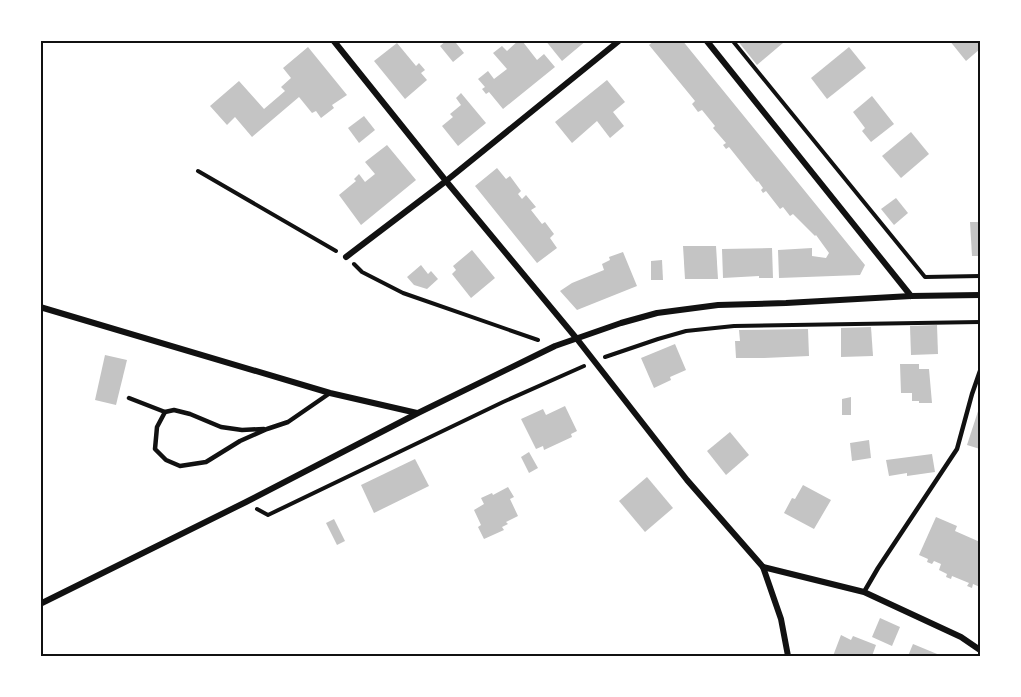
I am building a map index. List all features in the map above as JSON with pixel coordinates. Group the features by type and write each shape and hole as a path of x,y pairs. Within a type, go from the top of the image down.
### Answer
{"street":[{"path":"333,40 577,339 687,480 763,567 781,620 788,657"},
{"path":"346,257 446,181 620,40"},
{"path":"706,40 911,296"},
{"path":"40,604 555,346 621,323 657,313 718,305 981,295"},
{"path":"40,307 330,393 418,414"},
{"path":"763,567 864,592 961,637 981,650"}],"lane":[{"path":"864,592 957,448 972,394 981,372"},
{"path":"165,412 157,427 155,449 166,460 180,466 206,462 240,441 288,422 330,393"},
{"path":"129,398 165,412 174,410 190,414 221,427 242,430 267,429"}],"path":[{"path":"732,40 925,277 981,276"},
{"path":"198,171 346,257 362,272 403,293 555,346"},
{"path":"246,502 268,515 594,361 686,331 734,326 981,322"}],"building":[{"path":"447,40 459,40 456,43 464,53 453,62 440,46"},
{"path":"519,40 537,60 544,54 555,67 503,109 489,92 486,94 482,89 485,87 478,79 488,71 494,79 507,69 493,53 502,46 507,51"},
{"path":"545,40 587,40 562,61"},
{"path":"655,40 682,40 865,265 860,275 779,278 778,250 812,248 812,256 826,258 829,253 816,235 793,214 790,216 783,207 780,209 766,191 763,193 761,190 763,188 758,181 729,147 726,149 723,145 726,143 713,128 715,126 702,110 698,112 692,104 695,101 649,45"},
{"path":"737,40 781,40 783,43 757,65"},
{"path":"949,40 980,40 980,49 966,61"},
{"path":"397,43 416,66 419,63 425,70 421,73 427,80 405,99 374,61"},
{"path":"308,47 347,95 332,105 334,108 321,118 316,111 312,113 299,97 252,137 235,117 227,125 210,106 239,81 264,109 285,91 281,87 291,78 283,68"},
{"path":"849,47 866,68 827,99 811,78"},
{"path":"607,80 625,102 613,112 624,126 610,138 597,121 572,143 555,122"},
{"path":"461,93 486,123 458,146 442,126 453,117 450,114 461,105 456,98"},
{"path":"872,96 894,124 871,142 862,131 865,128 853,112"},
{"path":"364,116 375,130 359,143 348,128"},
{"path":"911,132 929,154 901,178 882,156"},
{"path":"387,145 416,180 361,225 339,195 356,181 354,179 359,174 365,182 375,174 365,162"},
{"path":"497,168 506,179 510,176 521,191 518,194 522,199 526,195 536,207 531,210 542,224 545,222 554,234 550,238 557,248 537,263 475,186"},
{"path":"896,198 908,213 894,225 881,209"},
{"path":"970,222 980,222 980,256 972,256"},
{"path":"683,246 716,246 718,279 685,279"},
{"path":"772,248 773,278 759,278 759,276 723,278 722,249"},
{"path":"472,250 495,278 471,298 452,274 456,270 453,266"},
{"path":"623,252 637,286 577,310 560,291 572,283 604,270 602,264 610,260 609,257"},
{"path":"662,260 663,280 651,280 651,261"},
{"path":"421,265 428,274 431,271 438,279 427,289 414,285 407,277"},
{"path":"937,325 938,354 911,355 910,326"},
{"path":"871,327 873,356 841,357 841,328"},
{"path":"808,329 809,356 736,358 735,341 740,341 739,330"},
{"path":"675,344 686,370 654,388 641,358"},
{"path":"105,355 127,360 116,405 95,400"},
{"path":"900,364 919,364 919,369 929,369 932,403 912,401 912,393 901,393"},
{"path":"851,397 851,415 842,415 842,399"},
{"path":"980,405 980,449 967,445"},
{"path":"565,406 577,431 571,434 572,437 544,450 543,446 536,449 521,419 543,409 546,415"},
{"path":"730,432 749,455 726,475 707,451"},
{"path":"869,440 871,458 852,461 850,443"},
{"path":"529,452 538,468 529,473 521,457"},
{"path":"932,454 935,472 889,476 886,460"},
{"path":"415,459 429,486 374,513 361,485"},
{"path":"647,477 673,508 645,532 619,501"},
{"path":"803,485 831,500 814,529 784,513 792,498 795,499"},
{"path":"508,487 514,497 510,499 518,516 506,522 508,524 502,527 504,530 484,539 474,510 484,504 481,498"},
{"path":"936,517 957,526 955,531 980,542 980,587 973,584 972,588 967,586 969,583 952,576 951,579 946,577 947,574 939,570 941,564 934,561 932,564 927,562 928,559 919,555"},
{"path":"334,519 345,541 337,545 326,523"},
{"path":"880,618 900,627 892,646 872,637"},
{"path":"841,635 851,640 853,636 876,645 872,656 833,656"},
{"path":"913,644 942,656 908,656"}]}
